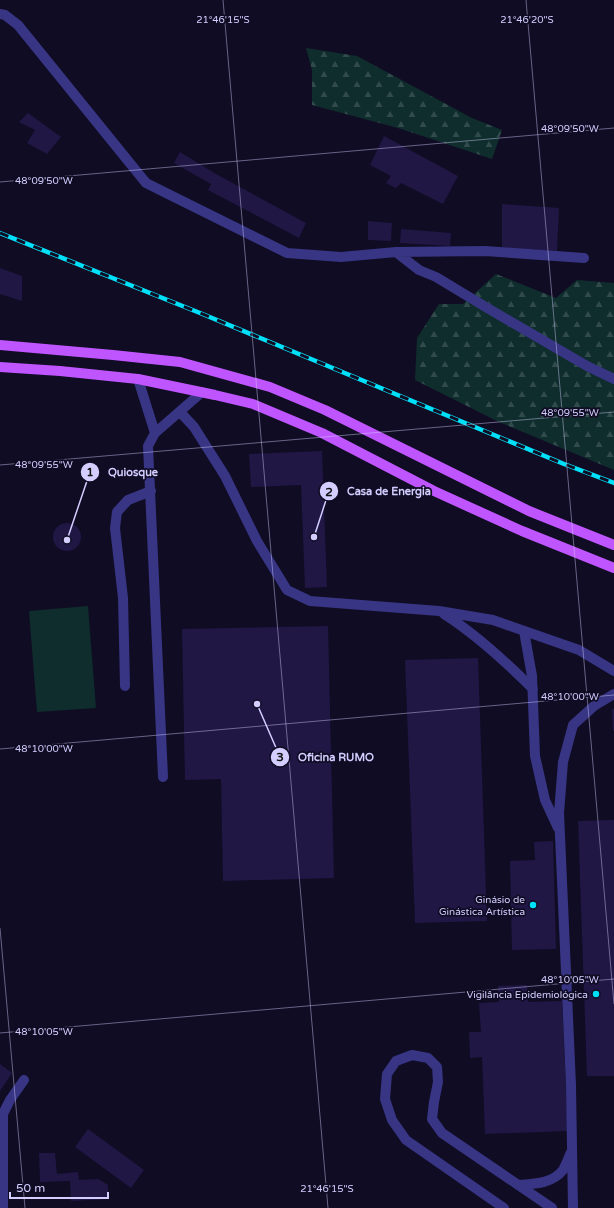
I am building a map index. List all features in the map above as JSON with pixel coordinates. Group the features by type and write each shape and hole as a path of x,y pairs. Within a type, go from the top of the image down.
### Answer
{"main road":[{"path":"0,345 113,354 180,362 270,387 325,410 529,511 614,545"},
{"path":"0,367 60,371 138,379 253,404 322,433 441,494 522,530 614,568"}],"street":[{"path":"0,14 5,15 18,25 146,183 286,253 341,257 396,252 485,251 584,258"},
{"path":"396,252 419,270 436,277 489,309 532,332 587,366 614,379"},
{"path":"138,379 155,433"},
{"path":"163,777 148,446 155,433 202,392"},
{"path":"180,412 194,427 225,476 257,541 287,590 310,601 439,611 493,620 579,650 614,671"},
{"path":"125,686 123,598 115,528 117,512 128,500 151,490"},
{"path":"439,611 457,622 498,654 533,689"},
{"path":"524,631 532,676 535,756 545,800 560,833"},
{"path":"573,1208 571,1084 559,813 563,762 573,725 594,706 614,694"},
{"path":"504,1208 406,1140 392,1120 385,1099 387,1074 396,1061 412,1055 428,1058 437,1067 438,1082 432,1119 442,1133 552,1208"},
{"path":"2,1208 3,1114 10,1100 24,1080"},
{"path":"518,1185 538,1184 551,1179 563,1170 572,1150"}],"green space":[{"path":"306,48 357,56 472,118 502,130 492,159 398,128 312,105 312,70"},
{"path":"496,274 556,298 577,280 614,283 614,470 499,422 415,380 417,338 439,304 463,304"},
{"path":"88,606 96,708 37,712 29,611"}],"building":[{"path":"28,113 61,137 47,154 27,143 35,130 19,122"},
{"path":"384,136 458,176 443,204 401,183 396,188 386,183 391,176 370,165"},
{"path":"180,152 216,174 306,223 299,238 208,190 211,184 174,163"},
{"path":"502,204 559,208 557,251 502,248"},
{"path":"368,221 392,223 391,241 368,240"},
{"path":"401,229 451,233 450,246 400,243"},
{"path":"0,268 22,276 22,301 0,294"},
{"path":"322,451 327,587 305,588 301,485 251,487 249,454"},
{"path":"67,523 77,527 81,537 77,547 67,551 57,547 53,537 57,527"},
{"path":"328,626 334,878 223,881 221,779 185,780 182,629"},
{"path":"478,658 487,921 415,923 405,660"},
{"path":"612,709 614,709 614,731 613,731"},
{"path":"614,820 614,1076 587,1076 578,821"},
{"name":"Ginásio de Ginástica Artística","path":"553,841 556,949 512,950 510,861 535,860 534,842"},
{"path":"527,985 528,1002 562,1001 568,1131 485,1134 482,1057 470,1058 469,1032 481,1032 479,1003 499,1002 498,986"},
{"path":"0,1064 12,1073 0,1091"},
{"path":"88,1129 144,1170 131,1188 75,1147"},
{"path":"39,1153 55,1153 57,1174 78,1172 79,1180 98,1179 108,1185 108,1199 71,1201 70,1181 40,1182"}],"railway":[{"path":"0,233 200,313 564,464 614,483"}],"place":[{"name":"Casa de Energia","path":"314,537"},
{"name":"Quiosque","path":"67,540"},
{"name":"Oficina RUMO","path":"257,704"},
{"name":"Ginásio de Ginástica Artística","path":"533,905"},
{"name":"Vigilância Epidemiológica","path":"596,994"}]}
